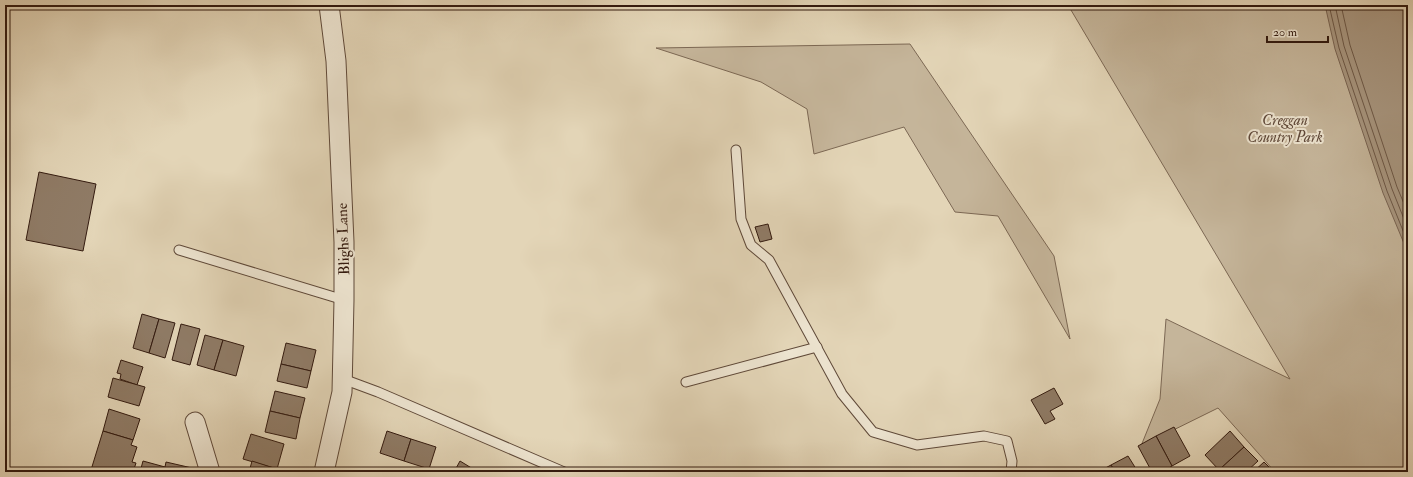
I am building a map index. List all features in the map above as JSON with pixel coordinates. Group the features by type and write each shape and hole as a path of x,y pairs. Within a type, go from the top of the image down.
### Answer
{"street":[{"name":"Blighs Lane","path":"324,472 342,392 344,300 344,242 336,61 329,5"},
{"path":"195,422 210,472"}],"lane":[{"path":"736,150 741,219 751,245 768,260 842,394 873,432 917,445 984,436 1007,441 1012,461 1011,472"},
{"path":"179,250 344,300"},
{"path":"686,382 817,348"},
{"path":"343,379 378,392 564,472"}],"green space":[{"name":"Creggan Country Park","path":"1068,5 1408,5 1408,472 1275,472 1218,408 1141,446 1160,399 1166,319 1290,379"},
{"path":"910,44 1054,256 1070,339 998,216 955,212 904,127 814,154 807,109 761,82 656,48"}],"water":[{"path":"1325,5 1408,5 1408,253 1383,193 1335,49"}],"building":[{"path":"39,172 96,184 83,251 26,240"},
{"path":"768,224 772,239 760,242 755,227"},
{"path":"142,314 159,319 149,353 133,348"},
{"path":"159,319 175,323 165,358 149,353"},
{"path":"181,324 200,329 190,365 172,360"},
{"path":"205,335 223,340 214,370 197,365"},
{"path":"223,340 244,346 236,376 214,370"},
{"path":"286,343 316,350 311,371 281,364"},
{"path":"121,360 143,367 137,385 120,379 121,374 117,373"},
{"path":"281,364 311,371 307,388 277,381"},
{"path":"113,378 145,387 139,406 108,397"},
{"path":"1054,388 1063,404 1050,411 1055,419 1045,424 1031,400"},
{"path":"275,391 305,398 300,418 270,411"},
{"path":"109,409 140,419 133,440 103,431"},
{"path":"270,411 300,418 296,439 265,432"},
{"path":"1174,427 1190,456 1172,466 1156,436"},
{"path":"103,431 133,440 131,445 137,447 132,462 136,463 133,472 98,472 91,470"},
{"path":"387,431 411,439 404,461 380,453"},
{"path":"1230,431 1244,447 1219,470 1205,455"},
{"path":"251,434 284,444 277,469 243,459"},
{"path":"1156,436 1172,466 1162,472 1152,472 1138,446"},
{"path":"411,439 436,447 429,469 404,461"},
{"path":"1244,447 1258,461 1246,472 1221,472 1219,470"},
{"path":"1128,456 1138,472 1115,472 1111,465"},
{"path":"143,461 165,467 164,472 140,472"},
{"path":"252,461 277,469 276,472 249,472"},
{"path":"460,461 478,472 454,472"},
{"path":"166,462 192,468 191,472 164,472"},
{"path":"1264,462 1274,472 1253,472"},
{"path":"1111,465 1115,472 1098,472"}]}
